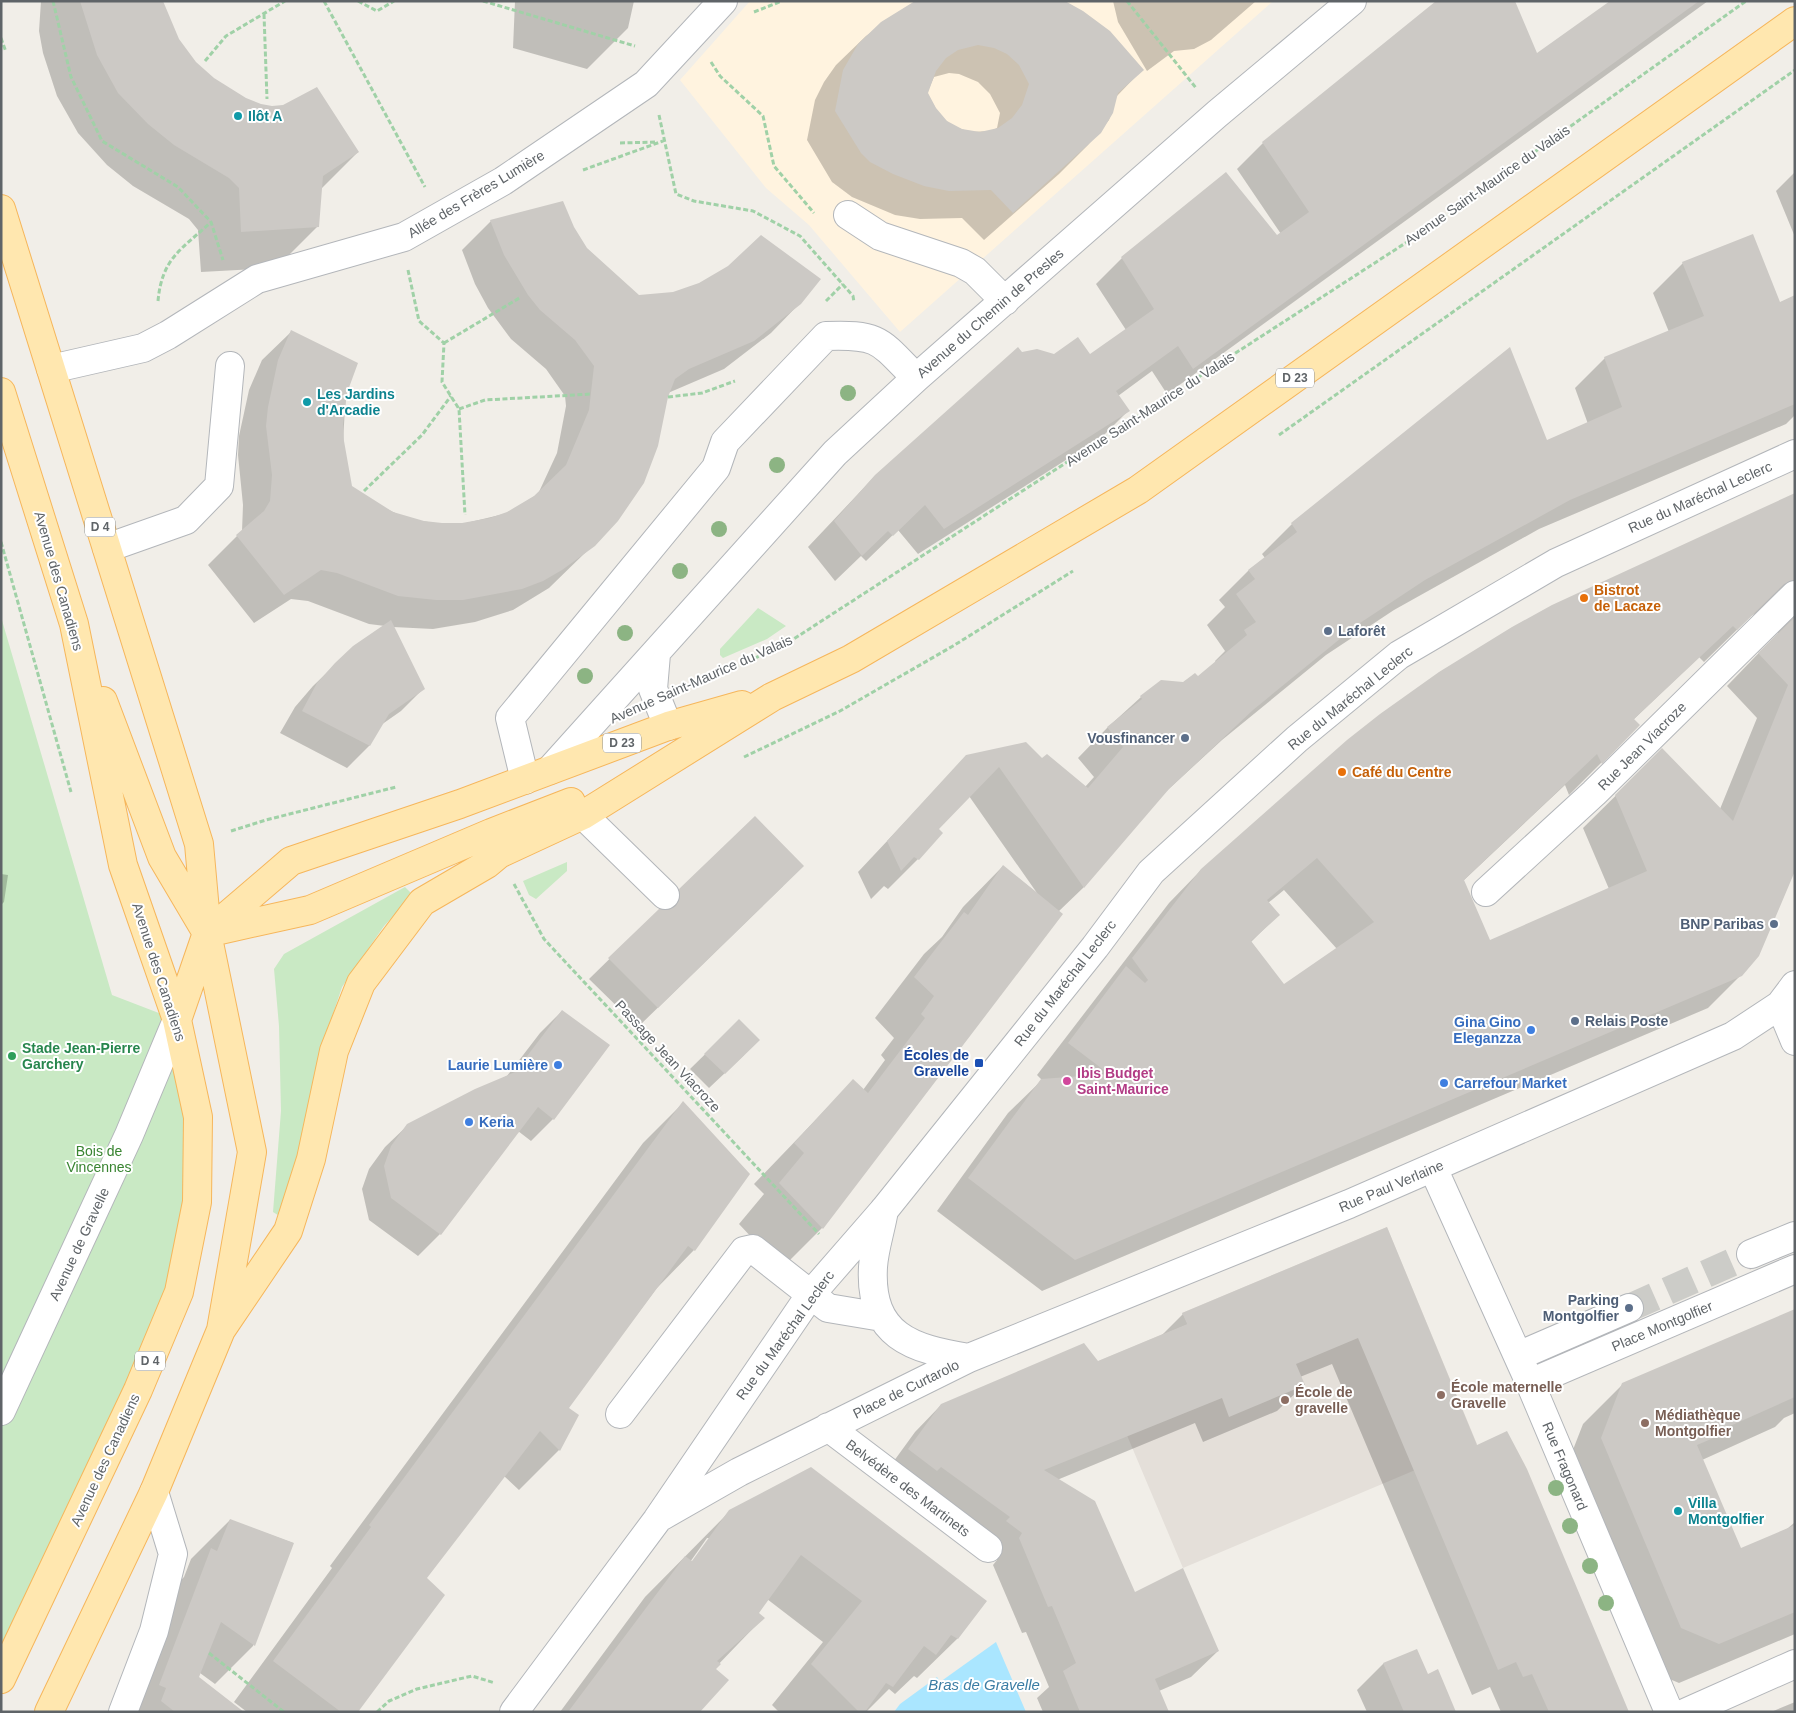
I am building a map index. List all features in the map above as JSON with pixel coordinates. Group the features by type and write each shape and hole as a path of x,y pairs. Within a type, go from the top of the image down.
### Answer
{"main road":[{"name":"Avenue Saint-Maurice du Valais","path":"656,769 772,697 851,660 1138,490 1795,21"},
{"name":"D 4","path":"1,209 199,844 207,933 252,1152 221,1330 154,1492 49,1712"},
{"name":"Avenue des Canadiens","path":"1,392 8,438 74,624 123,865 177,1020 198,1117 197,1202 179,1292 138,1390 1,1679"},
{"path":"74,624 162,857 207,933 177,1020"},
{"name":"Avenue Saint-Maurice du Valais","path":"207,933 291,862 460,804 668,726 772,697"},
{"path":"207,933 310,910 491,833 656,769"},
{"path":"221,1330 288,1231 311,1159 334,1051 361,983 422,902 487,864 499,854 583,816 656,769"}],"street":[{"name":"Allée des Frères Lumière","path":"51,369 143,348 168,335 257,280 404,237 503,181 646,84 694,36 723,1"},
{"name":"Avenue du Chemin de Presles","path":"550,770 835,453 916,378 1217,114 1352,1"},
{"path":"848,215 880,236 961,263 975,271 1005,301"},
{"path":"524,780 510,718 716,468 724,442 826,336 857,335 882,343 916,378"},
{"path":"107,548 186,520 219,486 230,366"},
{"name":"Rue du Maréchal Leclerc","path":"519,1705 656,1520 811,1294 885,1209 1095,947 1151,872 1297,739 1399,655 1556,563 1795,454"},
{"name":"Rue Jean Viacroze","path":"1486,892 1594,793 1795,594"},
{"path":"656,654 653,689 668,726"},
{"path":"583,816 665,895"},
{"path":"1787,995 1795,1041"},
{"name":"Rue Paul Verlaine","path":"969,1358 1433,1168 1733,1036 1787,995"},
{"name":"Avenue de Gravelle","path":"1,1411 129,1135 177,1020"},
{"name":"Rue Fragonard","path":"1433,1168 1530,1383 1669,1712"},
{"name":"Place de Curtarolo","path":"885,1209 873,1268 877,1304 882,1317 890,1329 910,1344 942,1354 969,1358"},
{"path":"1751,1254 1795,1236"},
{"path":"620,1414 744,1252 753,1249 828,1308 882,1317"},
{"name":"Place Montgolfier","path":"1530,1383 1795,1269"},
{"path":"1518,1356 1629,1308"},
{"name":"Place de Curtarolo","path":"656,1520 738,1472 969,1358"},
{"name":"Belvédère des Martinets","path":"828,1427 988,1548"},
{"path":"123,1712 154,1631 173,1554 154,1492"},
{"path":"1687,1712 1795,1664"}],"path":[{"path":"53,1 71,77 102,141 178,187 211,222 234,294"},
{"path":"205,61 226,36 284,1"},
{"path":"324,1 442,216"},
{"path":"358,1 377,11 394,1"},
{"path":"483,1 638,46"},
{"path":"749,14 782,1"},
{"path":"1127,1 1217,114"},
{"name":"Avenue Saint-Maurice du Valais","path":"718,674 786,644 1422,233 1746,1"},
{"path":"264,14 268,99"},
{"path":"694,36 720,76 763,116 774,166 819,219"},
{"path":"1,38 6,52"},
{"path":"646,84 662,123 663,141 676,194 694,201 753,211 800,236 853,296 857,335"},
{"path":"168,335 158,304 160,282 171,258 211,222"},
{"path":"404,237 409,283 419,321 444,343"},
{"path":"444,343 521,297"},
{"path":"444,343 442,382 459,409 465,515"},
{"path":"668,397 702,393 736,380 760,405"},
{"path":"459,409 485,400 592,394"},
{"path":"364,491 422,435 451,396"},
{"path":"1,542 72,797"},
{"path":"241,827 398,786"},
{"name":"Passage Jean Viacroze","path":"499,854 544,939 842,1258"},
{"path":"209,1653 284,1712"},
{"path":"377,1712 389,1701 417,1689 472,1676 493,1682 519,1705"}],"shaded area":[{"path":"750,1 1273,1 900,332 809,225 766,188 680,80"},
{"name":"École de gravelle","path":"1387,1227 1477,1444 1183,1568 1096,1362 1187,1324 1182,1313"}],"green space":[{"path":"758,608 786,626 767,639 723,658 720,655 720,649"},
{"name":"Bois de Vincennes","path":"1,617 112,995 177,1020 198,1117 179,1292 1,1679"},
{"path":"567,862 567,871 536,899 529,895 523,881"},
{"path":"405,887 413,895 384,926 342,987 321,1050 303,1142 281,1217 273,1212 281,1111 279,1026 274,969 284,954"}],"water":[{"name":"Bras de Gravelle","path":"996,1642 1026,1712 894,1712 900,1704 937,1677 940,1682"}],"building":[{"name":"Ilôt A","path":"80,1 163,1 179,39 196,62 214,78 246,98 261,104 283,105 317,87 359,152 323,176 319,227 241,232 239,188 229,178 174,145 148,124 118,93 97,55"},
{"path":"915,1 1065,1 1083,11 1110,31 1144,70 1118,93 1113,113 1101,133 1013,213 991,190 949,191 924,186 893,174 870,162 861,153 835,111 843,70 858,44 881,22","holes":["978,45 994,48 1007,54 1019,65 1029,84 1022,105 1012,118 998,128 980,132 962,129 947,121 936,108 928,93 936,71 946,58 958,50"]},
{"path":"1436,1 1515,1 1537,53 1610,1 1699,1 1193,369 1178,346 1116,391 1130,411 944,529 925,505 893,536 888,531 862,556 834,521 875,475 1018,347 1022,352 1037,349 1054,354 1078,337 1090,354 1154,309 1121,257 1226,172 1277,235 1309,212 1262,142"},
{"name":"Les Jardins d'Arcadie","path":"563,201 574,227 587,248 639,295 673,292 699,283 728,266 761,235 821,279 801,304 754,341 689,369 675,379 668,397 658,446 644,483 618,521 595,546 562,570 543,581 522,589 463,600 436,600 398,596 337,573 321,570 284,595 236,535 264,511 270,501 272,475 266,426 268,407 278,360 291,330 358,363 347,393 343,424 352,486 393,512 424,521 442,523 462,523 490,518 507,512 534,496 566,465 589,410 594,366 575,340 540,310 528,295 504,255 490,220"},
{"path":"1753,234 1780,302 1795,295 1795,404 1570,500 1425,580 1357,625 1253,710 1169,789 1084,888 999,767 939,829 943,833 919,860 914,857 901,871 887,841 966,755 1026,742 1042,758 1047,754 1088,788 1123,747 1107,727 1142,699 1140,696 1161,680 1183,682 1195,673 1198,676 1247,635 1244,630 1256,622 1236,594 1255,579 1248,570 1297,532 1291,523 1510,347 1547,440 1622,407 1604,357 1704,316 1682,262"},
{"path":"1795,493 1795,580 1784,584 1737,630 1733,626 1634,719 1640,725 1602,764 1597,754 1464,880 1490,940 1647,871 1615,795 1662,748 1733,821 1788,685 1758,653 1795,617 1795,871 1759,956 1742,976 1075,1260 968,1178 1041,1079 1109,1074 1068,1043 1126,966 1145,983 1148,980 1132,958 1201,869 1347,740 1380,714 1439,672 1552,605","holes":["1317,858 1374,922 1284,984 1251,941 1280,915 1267,900"]},
{"path":"391,620 425,689 389,714 370,746 302,711 317,683 335,663 353,646"},
{"path":"755,816 804,866 658,1008 608,958 659,909 669,910 676,906 680,898 679,889"},
{"path":"1003,865 1063,914 823,1229 779,1183 804,1153 794,1143 853,1079 868,1093 925,1018 921,1014 934,996 914,977 964,912 968,915"},
{"name":"Keria","path":"562,1010 610,1045 554,1120 538,1107 441,1235 391,1198 384,1166 391,1146 407,1124 475,1089 515,1072"},
{"path":"739,1019 760,1040 725,1074 704,1054"},
{"path":"683,1101 750,1174 695,1251 688,1246 569,1408 579,1415 560,1451 540,1431 427,1578 445,1595 358,1712 341,1712 273,1661 371,1527 369,1525"},
{"path":"1387,1227 1477,1445 1507,1431 1527,1469 1629,1712 1549,1712 1532,1674 1523,1677 1516,1662 1498,1670 1358,1338 1296,1364 1305,1385 1229,1417 1222,1398 1044,1470 1095,1501 1135,1592 1183,1568 1219,1651 1155,1679 1169,1712 1080,1712 1063,1671 1076,1663 1052,1606 1048,1607 1019,1538 1022,1533 1006,1521 1010,1517 941,1467 937,1471 908,1449 941,1404 1084,1343 1098,1361 1187,1324 1182,1313"},
{"name":"Villa Montgolfier","path":"1795,1309 1795,1397 1721,1430 1723,1434 1697,1445 1741,1548 1795,1525 1795,1612 1719,1644 1681,1628 1601,1438 1622,1383"},
{"path":"811,1467 987,1601 958,1639 951,1635 936,1655 924,1646 893,1687 886,1683 865,1712 859,1712 811,1664 862,1601 801,1555 759,1613 765,1618 717,1661 721,1664 716,1669 729,1680 700,1712 568,1712 685,1556 692,1561 729,1510"},
{"path":"230,1519 294,1543 255,1646 221,1622 199,1677 244,1712 175,1712 161,1701 166,1688 159,1685 211,1548 217,1551"},
{"path":"1417,1649 1428,1674 1438,1669 1456,1712 1404,1712 1383,1663"}],"tunnel":[{"path":"1629,1308 1751,1254"}],"place":[{"name":"Ilôt A","path":"238,116"},
{"name":"Les Jardins d'Arcadie","path":"307,402"},
{"name":"Bistrot de Lacaze","path":"1584,598"},
{"name":"Laforêt","path":"1328,631"},
{"name":"Vousfinancer","path":"1185,738"},
{"name":"Café du Centre","path":"1342,772"},
{"name":"BNP Paribas","path":"1774,924"},
{"name":"Relais Poste","path":"1575,1021"},
{"name":"Gina Gino Eleganzza","path":"1531,1030"},
{"name":"Stade Jean-Pierre Garchery","path":"12,1056"},
{"name":"Écoles de Gravelle","path":"979,1063"},
{"name":"Laurie Lumière","path":"558,1065"},
{"name":"Ibis Budget Saint-Maurice","path":"1067,1081"},
{"name":"Carrefour Market","path":"1444,1083"},
{"name":"Keria","path":"469,1122"},
{"name":"Parking Montgolfier","path":"1629,1308"},
{"name":"École maternelle Gravelle","path":"1441,1395"},
{"name":"École de gravelle","path":"1285,1400"},
{"name":"Médiathèque Montgolfier","path":"1645,1423"},
{"name":"Villa Montgolfier","path":"1678,1511"}]}
